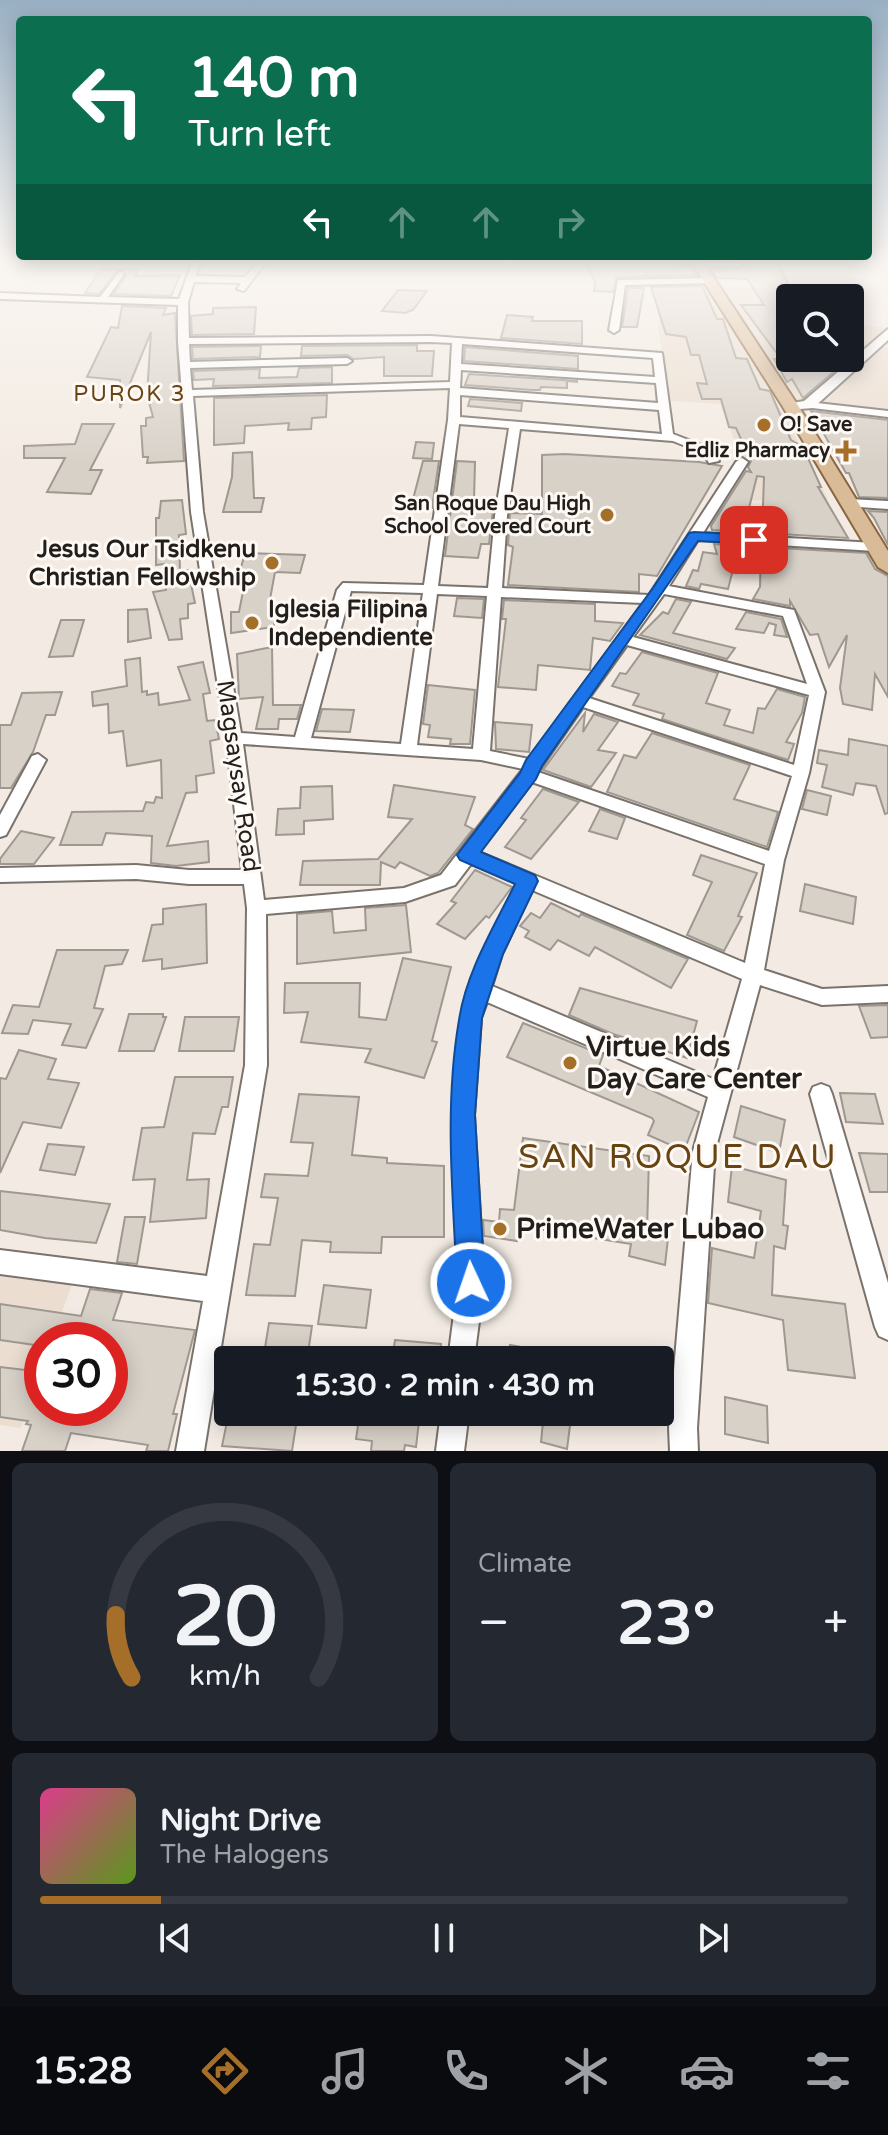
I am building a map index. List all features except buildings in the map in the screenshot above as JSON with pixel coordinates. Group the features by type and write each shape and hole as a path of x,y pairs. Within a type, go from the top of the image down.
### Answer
{"main road":[{"path":"746,331 800,406 848,503 883,555"}],"street":[{"name":"Magsaysay Road","path":"183,331 197,512 234,738 256,908 256,1065 190,1451"},
{"path":"800,406 888,333"},
{"path":"183,341 457,341 658,355 668,437"},
{"path":"408,751 454,420 457,341"},
{"path":"185,365 347,361"},
{"path":"456,367 661,380"},
{"path":"187,393 455,388 664,407"},
{"path":"800,406 888,414"},
{"path":"454,420 668,437 708,451 713,461"},
{"path":"481,755 501,516 515,424"},
{"path":"256,908 405,895 448,880 531,770 656,594 742,462"},
{"path":"848,503 888,505"},
{"path":"694,536 883,555"},
{"path":"301,743 344,590 359,584 497,592 656,594 789,613 817,692 801,773 775,860 753,975 704,1151 683,1428 684,1451"},
{"path":"623,639 817,692"},
{"path":"578,700 801,773"},
{"path":"234,738 481,755 531,770 775,860"},
{"path":"0,831 38,760"},
{"path":"468,855 753,975 822,997 888,994"},
{"path":"0,875 136,872 189,877 252,877"},
{"path":"463,1346 471,1283 463,1115 471,1018 492,954 527,881"},
{"path":"480,990 721,1092"},
{"path":"821,1094 888,1327"},
{"path":"0,1262 217,1290"},
{"path":"450,1451 453,1426"}],"shaded area":[{"path":"658,331 734,331 786,418 828,499 723,501 743,461 720,404 671,401"},
{"path":"748,331 776,331 776,372 840,372 808,403 793,400"},
{"path":"864,331 883,331 864,349"},
{"path":"880,347 888,348 888,413 815,405 852,372 864,372 864,361"},
{"path":"0,1267 75,1276 58,1322 24,1322 24,1419 21,1428 0,1425"}],"place":[{"name":"O! Save","path":"764,425"},
{"name":"Edliz Pharmacy","path":"846,451"},
{"name":"San Roque Dau High School Covered Court","path":"607,515"},
{"name":"Jesus Our Tsidkenu Christian Fellowship","path":"272,563"},
{"name":"Iglesia Filipina Independiente","path":"252,623"},
{"name":"Virtue Kids Day Care Center","path":"570,1063"},
{"name":"PrimeWater Lubao","path":"500,1229"}],"district":[{"name":"PUROK 3","path":"130,394"},
{"name":"SAN ROQUE DAU","path":"678,1157"}],"route":[{"path":"471,1283 463,1115 471,1018 492,954 527,881 468,855 529,775 694,536 754,540"}]}
